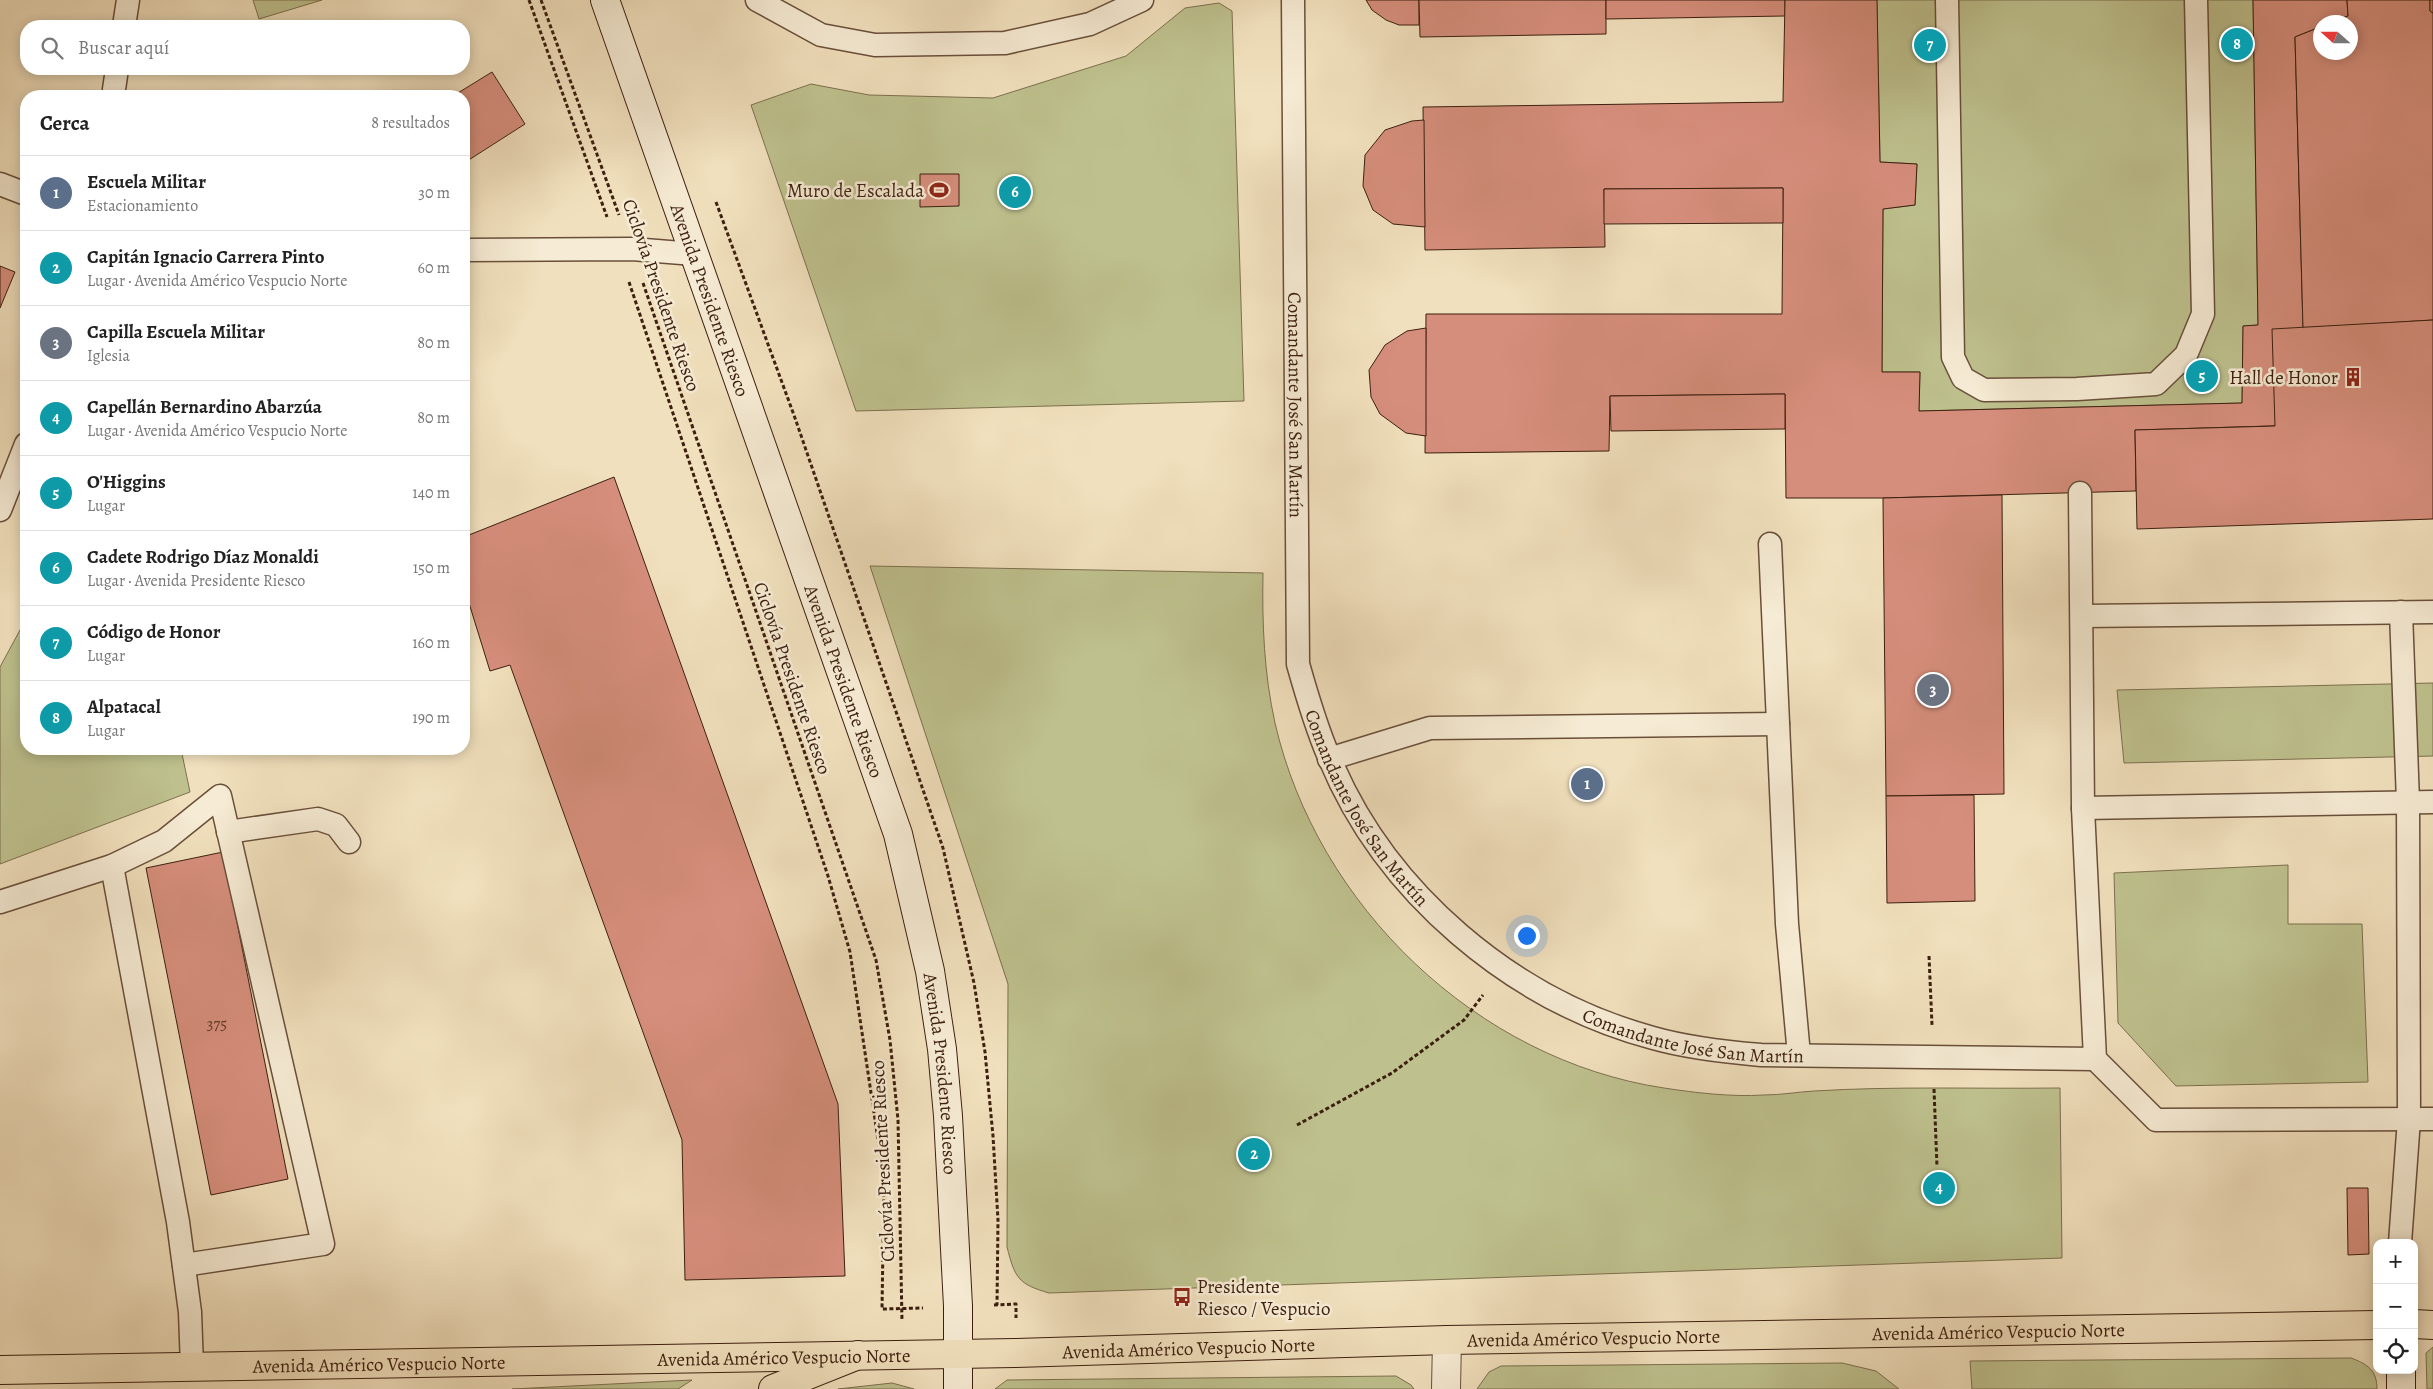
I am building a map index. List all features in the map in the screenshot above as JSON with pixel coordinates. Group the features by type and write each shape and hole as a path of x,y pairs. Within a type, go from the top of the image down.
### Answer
{"main road":[{"name":"Avenida Presidente Riesco","path":"604,0 898,834 930,971 942,1049 948,1116 959,1353 958,1389"},
{"name":"Avenida Américo Vespucio Norte","path":"0,1370 959,1353 1447,1340 2373,1325"},
{"path":"1446,1389 1447,1340"},
{"path":"773,1389 858,1355"},
{"path":"2401,1374 2402,1389"}],"lane":[{"path":"125,20 128,0"},
{"path":"756,0 821,35 875,45 1005,43 1090,24 1142,0"},
{"name":"Comandante José San Martín","path":"1293,0 1298,664 1311,712 1329,759 1355,809 1385,855 1420,897 1460,935 1504,969 1550,997 1592,1017 1653,1038 1706,1050 1761,1055 1933,1055 2095,1059"},
{"path":"1947,0 1953,357 1963,378 1984,390 2078,398 2156,384 2186,355 2202,314 2196,0"},
{"path":"114,90 116,75"},
{"path":"0,184 20,192"},
{"path":"470,250 625,250 694,254"},
{"path":"0,510 20,459"},
{"path":"2080,493 2083,808 2095,1059 2156,1120 2433,1119"},
{"path":"1770,544 1787,924 1799,1055"},
{"path":"2400,1239 2409,1119 2408,802 2401,612"},
{"path":"2082,616 2433,612"},
{"path":"1329,759 1430,728 1778,724"},
{"path":"0,902 112,866 164,841 220,796 323,1244 184,1266"},
{"path":"2083,808 2433,802"},
{"path":"228,832 318,819 336,825 344,832 349,842"},
{"path":"112,866 178,1222 190,1312 192,1367"}],"path":[{"path":"529,0 625,250 828,876 850,952 884,1180 882,1309 902,1310"},
{"name":"Ciclovía Presidente Riesco","path":"541,0 625,250 876,960 890,1040 898,1120 902,1354"},
{"path":"1929,956 1937,1167"},
{"path":"1297,1125 1392,1073 1464,1020 1504,969"}],"green space":[{"path":"253,0 322,0 259,19"},
{"path":"1877,0 2253,0 2258,325 2243,326 2242,403 1919,411 1920,372 1882,372 1883,209 1915,205 1917,164 1880,162"},
{"path":"1219,3 1232,11 1244,401 856,411 751,105 811,84 869,95 993,98 1126,56 1185,8"},
{"path":"870,566 1263,573 1263,630 1268,686 1275,723 1296,790 1327,853 1367,912 1415,964 1470,1008 1530,1045 1595,1072 1664,1088 1714,1094 1777,1095 1814,1091 1875,1089 2060,1088 2062,1258 1049,1293 1024,1283 1016,1273 1007,1247 1008,984"},
{"path":"20,630 20,755 182,755 190,792 0,864 0,667"},
{"path":"2433,683 2433,756 2124,763 2117,690"},
{"path":"2288,865 2288,924 2362,924 2368,1082 2176,1086 2118,1023 2114,873"},
{"path":"2433,1347 2433,1389 2427,1389 2426,1353"},
{"path":"2351,1358 2366,1365 2373,1372 2377,1382 2377,1389 1972,1389 1970,1361"},
{"path":"1842,1363 1876,1371 1899,1389 1477,1389 1489,1372 1501,1366"},
{"path":"1396,1376 1414,1389 995,1389 1007,1380"},
{"path":"692,1380 678,1389 512,1389"},
{"path":"892,1383 914,1389 838,1389"}],"building":[{"path":"1366,0 1419,0 1419,25 1399,25 1386,20 1372,10"},
{"path":"1419,0 1606,0 1606,34 1420,37"},
{"path":"1606,0 1785,0 1785,16 1606,19"},
{"path":"1785,0 1877,0 1880,162 1917,164 1915,205 1883,209 1882,372 1920,372 1919,411 2242,403 2243,326 2258,325 2253,0 2347,0 2348,15 2313,15 2313,30 2295,37 2303,328 2433,320 2433,332 2336,334 2338,424 2135,430 2136,491 1883,498 1786,498 1785,394 1610,396 1609,451 1425,453 1426,314 1782,314 1783,188 1604,189 1605,247 1425,250 1423,107 1783,102"},
{"path":"2347,0 2430,0 2430,11 2433,13 2433,320 2303,328 2295,37 2313,30 2313,60 2358,60 2358,15 2348,15"},
{"path":"2430,0 2433,0 2433,13 2430,11"},
{"path":"492,72 525,124 470,159 470,90 463,90"},
{"path":"1424,120 1425,227 1393,224 1373,210 1363,186 1365,155 1385,130 1412,121"},
{"name":"Muro de Escalada","path":"920,174 959,174 959,206 920,207"},
{"path":"1783,188 1783,223 1604,224 1604,189"},
{"path":"0,266 15,272 0,308"},
{"name":"Hall de Honor","path":"2433,320 2433,519 2137,529 2135,430 2275,426 2272,329"},
{"path":"1426,328 1426,436 1406,433 1380,414 1371,397 1369,370 1385,345 1407,331"},
{"path":"1785,394 1785,429 1611,431 1610,396"},
{"path":"614,477 838,1104 845,1276 685,1280 682,1140 510,665 490,671 470,606 470,535"},
{"path":"2002,495 2004,794 1886,796 1883,498"},
{"path":"1974,795 1975,901 1887,903 1886,796"},
{"path":"223,852 288,1179 211,1195 146,868"},
{"path":"2347,1188 2368,1188 2369,1254 2348,1255"}],"place":[{"name":"Alpatacal","path":"2237,44"},
{"name":"Código de Honor","path":"1930,45"},
{"name":"Muro de Escalada","path":"939,190"},
{"name":"Cadete Rodrigo Díaz Monaldi","path":"1015,192"},
{"name":"O'Higgins","path":"2202,376"},
{"name":"Hall de Honor","path":"2353,377"},
{"name":"Capilla Escuela Militar","path":"1933,690"},
{"name":"Escuela Militar","path":"1587,784"},
{"name":"Capitán Ignacio Carrera Pinto","path":"1254,1154"},
{"name":"Capellán Bernardino Abarzúa","path":"1939,1188"},
{"name":"Presidente Riesco / Vespucio","path":"1182,1297"}]}
